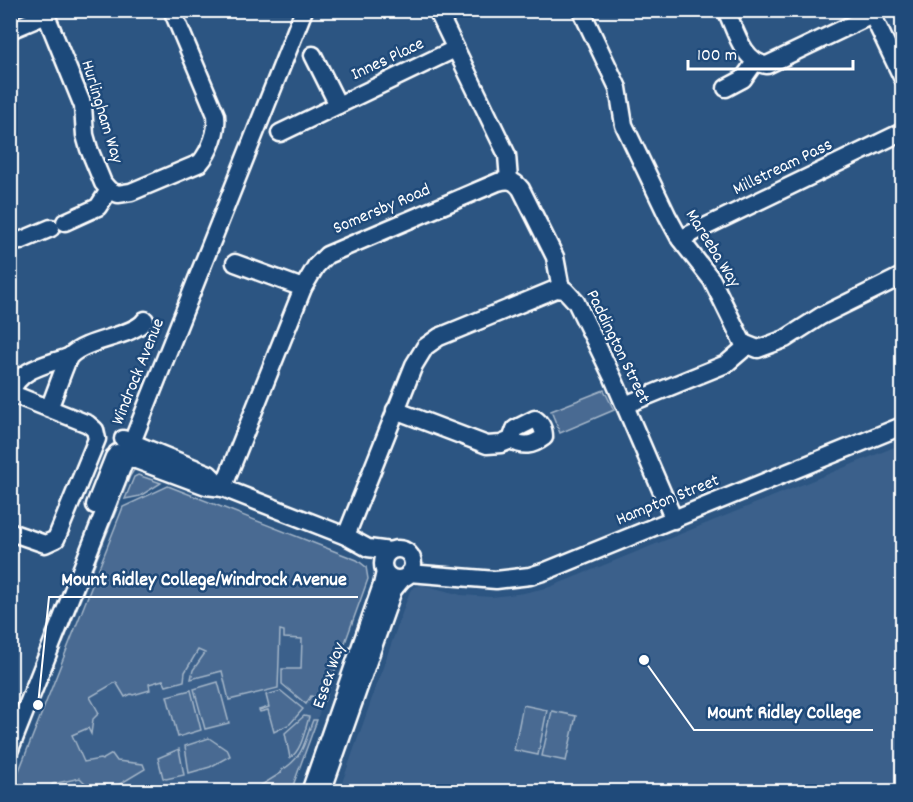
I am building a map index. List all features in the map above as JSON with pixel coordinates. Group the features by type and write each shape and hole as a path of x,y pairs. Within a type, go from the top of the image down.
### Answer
{"street":[{"name":"Hurlingham Way","path":"45,13 83,106 85,135 89,149 103,183 109,190 118,194 131,192 196,165 203,159 216,129 216,115 172,10"},
{"name":"Windrock Avenue","path":"10,749 294,10"},
{"name":"Windrock Avenue","path":"10,725 304,10"},
{"path":"438,10 507,155 509,180 521,189 555,257 561,289"},
{"name":"Mareeba Way","path":"582,10 618,88 624,125 680,239 705,270 740,339 747,346"},
{"path":"726,10 747,55 755,62 762,64 772,63 871,13 903,77"},
{"path":"10,30 45,13"},
{"name":"Innes Place","path":"280,133 455,49"},
{"name":"Innes Place","path":"313,55 338,105"},
{"path":"726,88 743,79 755,62"},
{"name":"Millstream Pass","path":"680,239 903,132"},
{"name":"Somersby Road","path":"223,488 303,288 316,266 327,255 340,248 498,182 509,180"},
{"name":"Hurlingham Way","path":"10,242 20,241 98,207 109,190"},
{"path":"235,263 303,288"},
{"path":"625,405 726,364 747,346 758,349 775,344 821,316 903,276"},
{"name":"Paddington Street","path":"346,536 395,410 414,365 425,347 455,329 551,290 561,289 570,293 576,302 625,405 674,520"},
{"path":"10,532 45,544 56,539 97,442 95,430 88,424 11,393 17,379 24,374 68,357 77,350 138,328 145,320"},
{"path":"50,408 68,357"},
{"path":"395,410 487,445 501,444 511,440"},
{"name":"Hampton Street","path":"408,570 487,580 530,576 565,564 903,426"},
{"path":"124,448 209,474 223,488 346,536 368,548 386,563 392,578 408,570 403,550 386,563"},
{"name":"Essex Way","path":"310,792 382,585 386,563"},
{"name":"Essex Way","path":"322,792 393,590 408,570"}],"shaded area":[{"path":"604,390 614,410 560,433 551,411"},
{"path":"902,444 902,791 346,792 342,783 410,591 414,587 423,585 461,595 492,597 550,587"},
{"path":"136,467 130,476 63,643 57,640 128,470"},
{"path":"138,475 161,483 140,496 125,499 134,477"},
{"path":"168,486 357,560 366,567 368,579 291,791 11,792"},
{"path":"168,486 357,560 366,567 368,579 324,701 311,696 306,704 282,684 282,669 301,669 302,639 284,638 284,631 280,630 278,688 229,700 222,671 191,679 193,670 205,653 198,650 185,672 184,681 166,686 163,680 149,684 150,690 125,697 116,682 90,697 99,713 93,719 91,734 88,728 72,735 84,762 102,760 112,754 117,761 143,764 145,769 110,790 107,785 91,789 80,778 53,784 46,791 11,791 123,507"},
{"path":"218,682 229,723 205,729 194,689"},
{"path":"191,690 201,730 178,737 167,696"},
{"path":"281,691 303,709 290,724 274,732 268,710 260,712 259,710 269,707 266,695"},
{"path":"523,705 547,710 538,755 514,750"},
{"path":"552,711 576,716 566,761 542,756"},
{"path":"304,716 309,717 302,739 290,758 285,733"},
{"path":"313,720 317,720 291,791 252,791 281,773 295,760"},
{"path":"209,738 228,751 230,756 210,767 189,773 185,746"},
{"path":"179,749 184,775 163,778 158,758"}],"place":[{"name":"Mount Ridley College","path":"644,660"},
{"name":"Mount Ridley College/Windrock Avenue","path":"38,705"}]}
